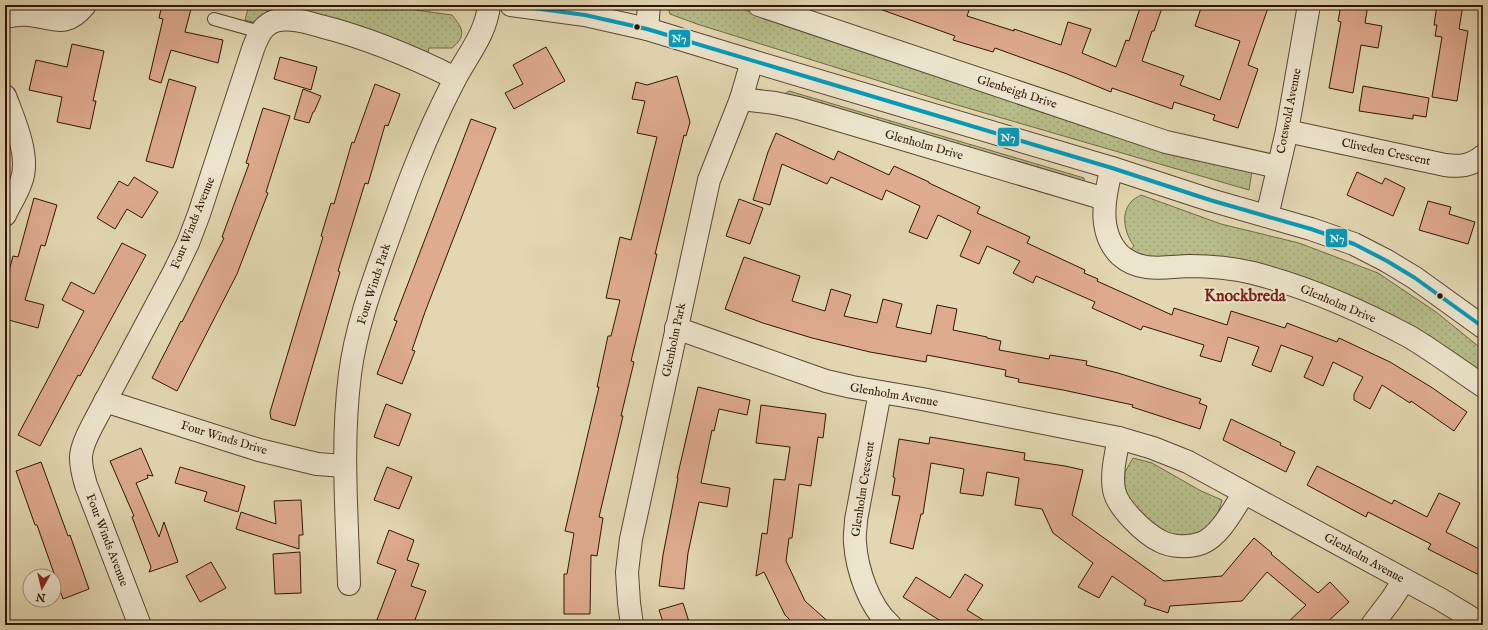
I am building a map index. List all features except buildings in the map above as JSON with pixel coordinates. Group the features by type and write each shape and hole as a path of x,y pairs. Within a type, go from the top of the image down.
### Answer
{"street":[{"path":"5,17 31,15 57,21 68,19 78,13 85,5"},
{"name":"Four Winds Park","path":"349,584 345,466 347,402 350,373 364,309 417,162 438,112 481,35 486,22 489,5"},
{"path":"511,5 585,15 647,28 752,61 1112,168 1210,200 1311,229 1354,244 1387,261 1415,278 1483,327"},
{"path":"647,28 650,5"},
{"name":"Glenbeigh Drive","path":"759,5 1166,142 1278,167"},
{"name":"Cotswold Avenue","path":"1267,216 1287,131 1309,5"},
{"path":"260,32 267,25 275,21 287,20 307,23 349,33 385,46 456,78"},
{"name":"Four Winds Avenue","path":"139,623 86,485 81,469 80,456 83,443 188,243 260,32"},
{"name":"Glenholm Park","path":"632,625 627,572 631,539 709,180 741,99 752,61"},
{"path":"5,96 18,133 25,165 22,181 5,216"},
{"name":"Glenholm Drive","path":"741,99 775,103 798,108 1105,199"},
{"name":"Cliveden Crescent","path":"1287,131 1457,167 1470,165 1483,156"},
{"name":"Glenholm Drive","path":"1112,168 1105,199 1105,219 1107,232 1112,246 1130,263 1143,267 1158,268 1189,266 1222,267 1253,273 1298,287 1344,304 1410,338 1483,386"},
{"name":"Glenholm Avenue","path":"676,328 826,381 1119,438 1153,448 1188,462 1447,603 1483,625"},
{"name":"Glenholm Crescent","path":"880,392 856,520 855,541 858,563 864,586 873,603 890,625"},
{"name":"Four Winds Drive","path":"105,401 259,450 317,464 345,466"},
{"path":"1119,438 1113,475 1114,490 1118,502 1145,531 1160,541 1175,546 1189,546 1202,543 1214,534 1227,519 1244,493"},
{"path":"1372,625 1404,580"}],"lane":[{"path":"214,19 260,32"}],"green space":[{"path":"249,5 380,5 452,15 459,24 462,32 460,39 452,48 429,48 428,53 281,10 267,11 256,23 245,20"},
{"path":"667,5 730,5 858,48 1252,171 1249,190 940,100 697,24 670,14"},
{"path":"789,91 1084,178 1085,185 783,95"},
{"path":"1141,195 1221,224 1299,243 1378,273 1436,312 1483,350 1483,375 1358,301 1139,256 1131,249 1134,246 1126,230 1125,218 1131,202"},
{"path":"1133,458 1152,463 1201,491 1222,500 1212,522 1204,530 1192,538 1164,535 1138,511 1124,494 1125,472"}],"transit line":[{"name":"N7","path":"511,5 585,15 647,29 1112,168 1210,200 1311,229 1354,244 1387,261 1415,278 1483,327"}],"district":[{"name":"Knockbreda","path":"1245,297"}]}
